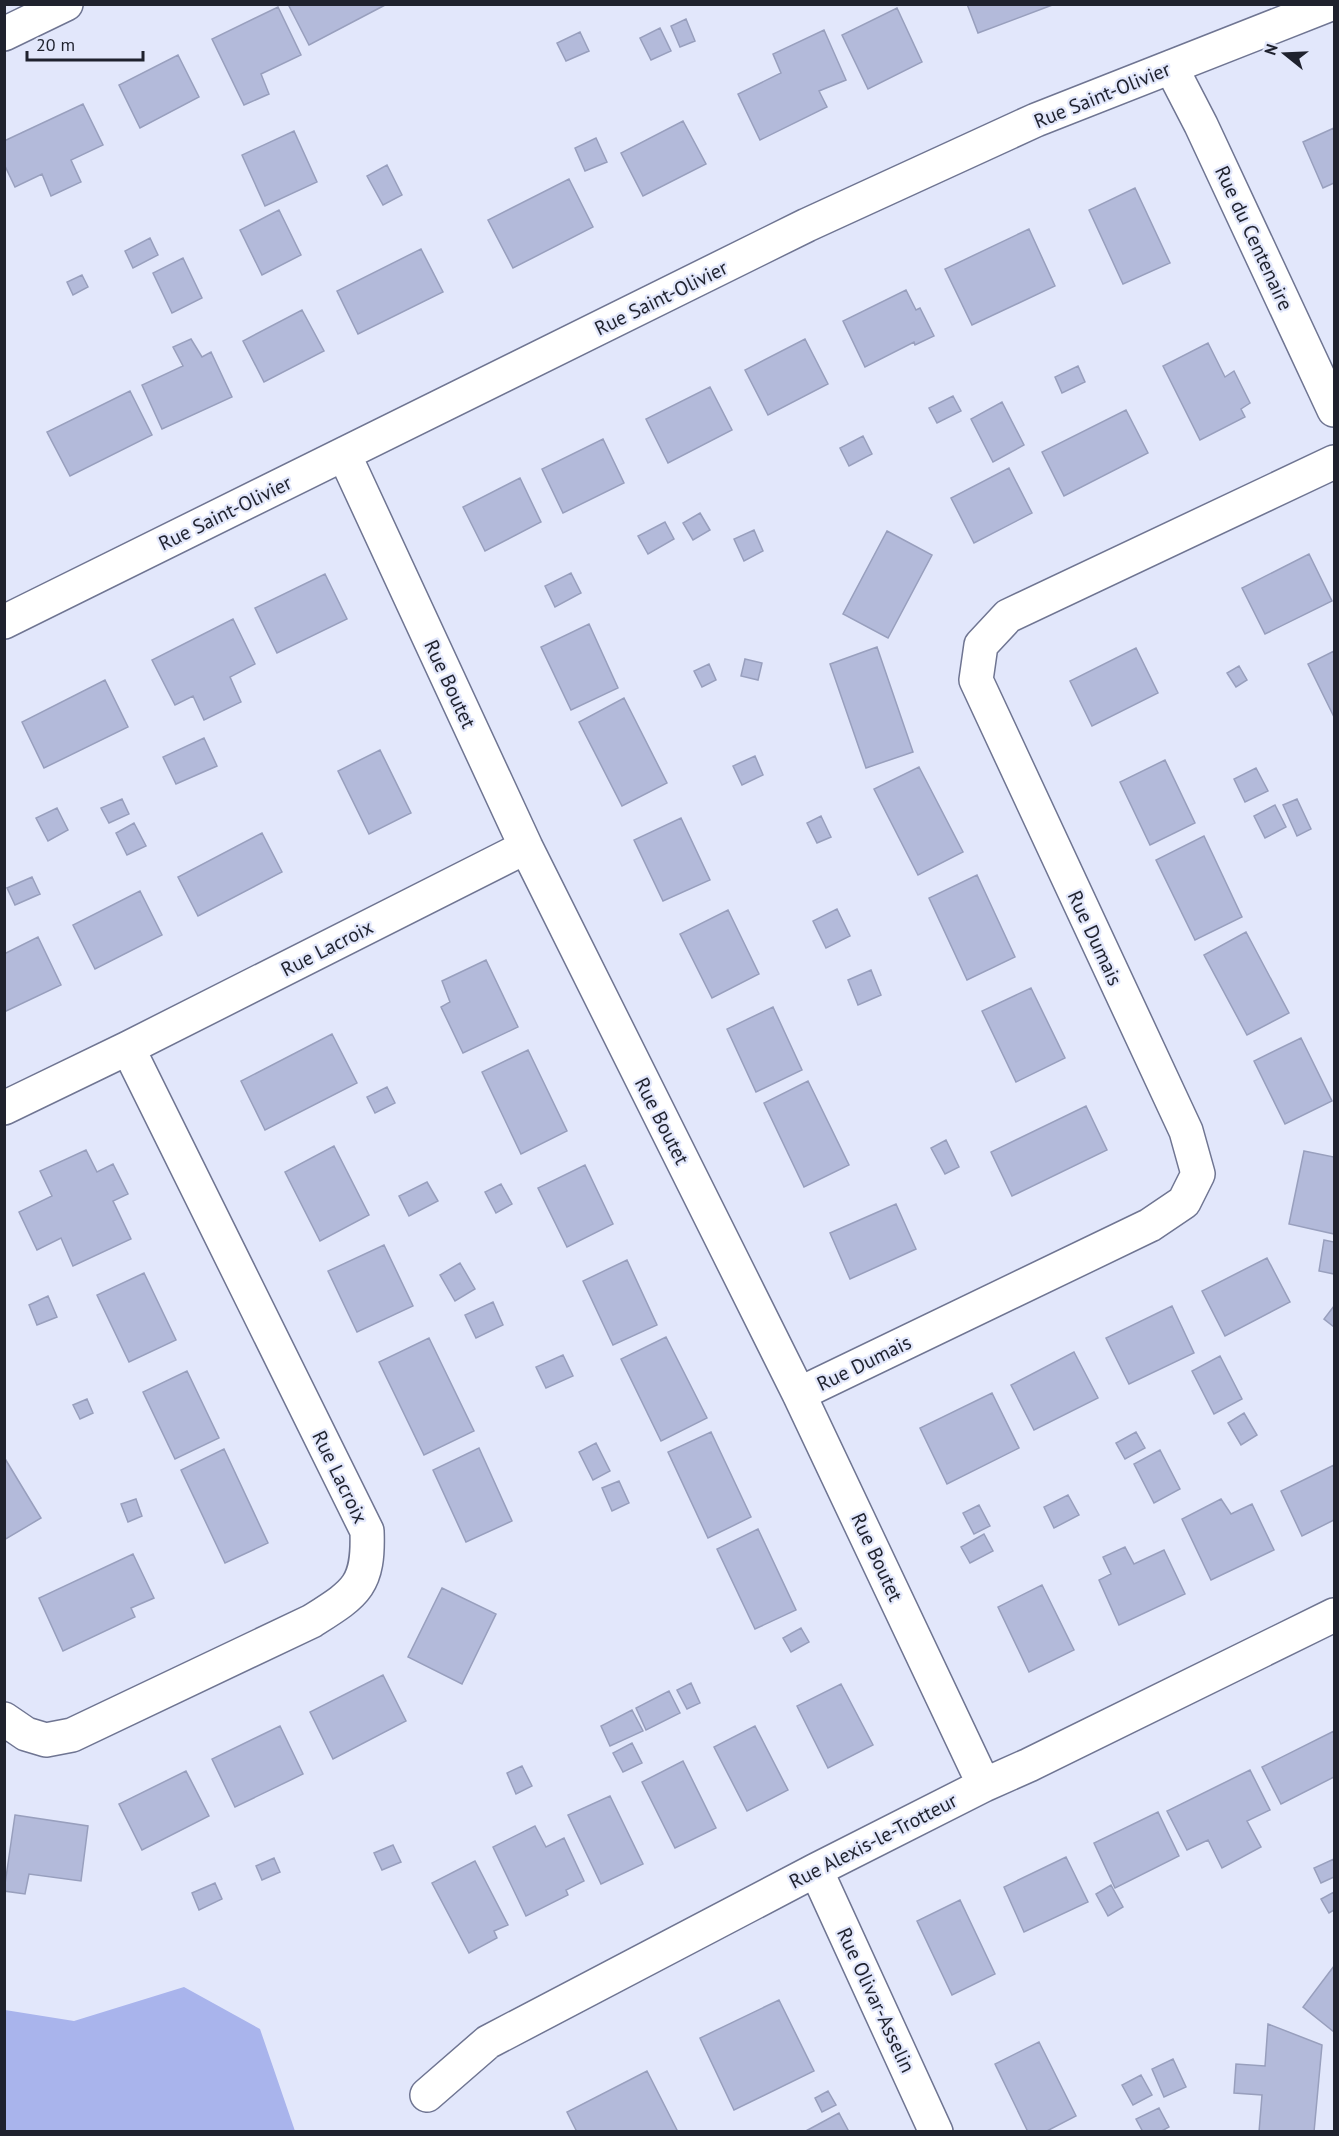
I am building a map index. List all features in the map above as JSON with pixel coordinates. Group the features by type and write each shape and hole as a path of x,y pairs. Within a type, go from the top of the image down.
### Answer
{"street":[{"path":"4,34 66,4"},
{"name":"Rue Saint-Olivier","path":"4,622 807,225 1036,120 1331,4"},
{"name":"Rue du Centenaire","path":"1171,67 1201,125 1335,410"},
{"name":"Rue Boutet","path":"344,454 526,847 799,1394 984,1785"},
{"name":"Rue Dumais","path":"799,1394 1150,1225 1184,1202 1198,1174 1186,1131 976,680 981,645 1008,616 1335,462"},
{"name":"Rue Lacroix","path":"4,1108 526,847"},
{"name":"Rue Lacroix","path":"4,1719 26,1734 46,1740 72,1735 312,1621 345,1600 359,1586 368,1558 367,1532 128,1048"},
{"name":"Rue Alexis-le-Trotteur","path":"427,2094 488,2042 816,1870 984,1785 1335,1615"},
{"name":"Rue Olivar-Asselin","path":"816,1870 936,2132"}],"shaded area":[{"path":"184,1987 260,2029 295,2131 5,2131 5,2010 74,2021"}],"building":[{"path":"292,4 387,4 309,45 289,6"},
{"path":"967,4 1055,4 978,33"},
{"path":"278,7 301,55 261,74 269,94 244,105 212,39"},
{"path":"897,8 922,62 868,89 842,35"},
{"path":"686,19 695,41 680,47 671,26"},
{"path":"660,28 671,51 651,60 640,38"},
{"path":"824,30 846,80 819,91 827,107 760,140 738,94 781,73 773,54"},
{"path":"580,32 589,51 566,61 557,43"},
{"path":"178,55 199,97 140,128 119,85"},
{"path":"83,104 103,145 71,160 81,182 51,196 42,174 15,187 4,164 4,141"},
{"path":"683,121 706,164 643,196 621,153"},
{"path":"1334,128 1334,183 1323,188 1303,142"},
{"path":"294,131 317,182 265,206 242,155"},
{"path":"596,138 607,162 585,171 575,148"},
{"path":"387,165 402,195 383,205 367,176"},
{"path":"569,179 593,227 513,268 488,220"},
{"path":"1135,188 1170,263 1123,284 1089,210"},
{"path":"279,210 301,255 262,275 240,230"},
{"path":"1029,229 1055,286 972,325 945,269"},
{"path":"150,238 158,255 133,268 125,251"},
{"path":"421,249 443,292 358,334 337,291"},
{"path":"183,258 202,298 172,313 153,273"},
{"path":"82,275 88,287 73,295 67,282"},
{"path":"906,290 916,310 920,308 934,336 915,345 914,342 865,367 843,321"},
{"path":"302,310 324,351 264,382 243,341"},
{"path":"191,339 202,357 211,352 232,397 162,429 142,385 183,366 173,347"},
{"path":"805,339 828,384 768,415 745,370"},
{"path":"1208,343 1225,377 1234,371 1250,403 1241,409 1245,417 1200,440 1163,366"},
{"path":"1078,366 1085,382 1062,393 1055,377"},
{"path":"710,387 732,430 668,463 646,419"},
{"path":"130,391 152,435 70,476 47,432"},
{"path":"953,396 961,411 937,423 929,408"},
{"path":"1002,402 1024,445 993,462 971,419"},
{"path":"1126,410 1148,453 1064,496 1042,452"},
{"path":"863,436 872,454 849,466 840,448"},
{"path":"603,439 624,483 563,513 542,469"},
{"path":"1009,468 1032,513 974,543 951,498"},
{"path":"520,478 541,522 485,551 463,507"},
{"path":"700,513 710,530 693,540 683,523"},
{"path":"665,522 674,539 648,554 638,536"},
{"path":"754,530 763,551 744,561 734,539"},
{"path":"887,531 932,555 888,638 843,614"},
{"path":"1309,554 1332,601 1265,634 1242,588"},
{"path":"571,573 581,593 555,607 545,586"},
{"path":"325,574 347,619 277,653 255,608"},
{"path":"233,619 255,664 230,677 241,702 204,720 193,696 175,705 152,660"},
{"path":"589,624 618,688 571,710 541,647"},
{"path":"877,647 913,752 866,768 830,664"},
{"path":"1136,648 1158,693 1092,726 1070,681"},
{"path":"1334,651 1334,717 1308,664"},
{"path":"745,659 762,663 758,680 741,676"},
{"path":"709,664 716,680 702,687 694,671"},
{"path":"1239,666 1247,680 1236,687 1227,673"},
{"path":"105,680 128,727 44,768 22,722"},
{"path":"624,698 667,783 622,806 579,722"},
{"path":"204,738 217,766 176,784 163,757"},
{"path":"380,750 411,813 369,834 338,771"},
{"path":"755,756 763,775 742,785 733,766"},
{"path":"1165,760 1195,823 1150,845 1120,782"},
{"path":"919,767 963,852 918,875 874,789"},
{"path":"1256,768 1268,791 1245,802 1234,779"},
{"path":"122,799 129,814 109,823 101,808"},
{"path":"1297,799 1311,829 1297,836 1283,805"},
{"path":"1275,805 1286,827 1265,838 1254,816"},
{"path":"57,808 68,830 48,841 36,818"},
{"path":"821,816 831,837 817,843 807,823"},
{"path":"681,818 710,880 663,901 634,840"},
{"path":"134,823 146,846 127,855 116,833"},
{"path":"262,833 282,872 198,916 178,877"},
{"path":"1204,836 1242,917 1195,940 1156,860"},
{"path":"977,875 1015,957 967,980 929,898"},
{"path":"32,877 40,894 15,905 7,888"},
{"path":"140,891 162,935 95,969 73,925"},
{"path":"837,909 850,936 826,948 813,921"},
{"path":"728,910 759,974 712,998 680,934"},
{"path":"1246,932 1289,1013 1247,1035 1204,955"},
{"path":"38,937 61,985 4,1012 4,954"},
{"path":"486,960 518,1027 463,1053 441,1007 450,1002 442,981"},
{"path":"871,970 881,995 858,1005 848,980"},
{"path":"1031,988 1065,1058 1016,1082 982,1011"},
{"path":"773,1007 802,1070 756,1092 727,1029"},
{"path":"332,1034 357,1083 265,1130 241,1081"},
{"path":"1301,1038 1332,1101 1285,1124 1254,1061"},
{"path":"528,1050 567,1131 521,1154 482,1072"},
{"path":"808,1081 849,1165 804,1187 764,1103"},
{"path":"387,1087 395,1103 375,1113 367,1097"},
{"path":"1086,1106 1107,1150 1012,1196 991,1152"},
{"path":"946,1140 959,1167 945,1174 931,1148"},
{"path":"334,1146 369,1215 320,1241 285,1172"},
{"path":"86,1150 97,1172 113,1164 128,1194 113,1201 131,1239 73,1266 61,1238 37,1250 19,1212 52,1196 40,1171"},
{"path":"1304,1151 1334,1157 1334,1234 1289,1224"},
{"path":"585,1165 613,1224 567,1247 538,1188"},
{"path":"427,1182 438,1201 409,1216 399,1196"},
{"path":"501,1184 512,1204 496,1213 485,1192"},
{"path":"896,1204 916,1249 850,1279 830,1233"},
{"path":"1324,1240 1334,1242 1334,1274 1319,1271"},
{"path":"384,1245 413,1306 357,1332 328,1271"},
{"path":"1267,1258 1290,1302 1225,1336 1202,1291"},
{"path":"627,1260 657,1325 613,1345 583,1281"},
{"path":"460,1263 475,1289 455,1301 440,1275"},
{"path":"144,1273 176,1340 129,1362 97,1295"},
{"path":"48,1296 57,1317 37,1325 29,1305"},
{"path":"493,1302 503,1325 476,1338 465,1315"},
{"path":"1172,1306 1194,1353 1129,1384 1106,1338"},
{"path":"1334,1306 1334,1327 1324,1319"},
{"path":"666,1337 707,1418 661,1441 621,1359"},
{"path":"429,1338 474,1431 424,1455 379,1362"},
{"path":"1074,1352 1098,1398 1034,1430 1011,1385"},
{"path":"563,1355 573,1376 546,1388 536,1367"},
{"path":"1220,1356 1242,1399 1214,1414 1192,1371"},
{"path":"187,1371 219,1438 175,1459 143,1392"},
{"path":"992,1393 1019,1448 947,1484 920,1428"},
{"path":"87,1399 93,1413 80,1419 73,1405"},
{"path":"1244,1413 1257,1435 1241,1445 1228,1423"},
{"path":"711,1432 751,1517 708,1538 668,1452"},
{"path":"1136,1432 1145,1448 1125,1459 1116,1443"},
{"path":"596,1443 610,1471 593,1480 579,1452"},
{"path":"479,1448 512,1521 466,1542 433,1470"},
{"path":"224,1449 268,1543 225,1563 181,1470"},
{"path":"1160,1450 1180,1489 1154,1503 1134,1464"},
{"path":"4,1457 41,1518 4,1540"},
{"path":"1334,1465 1334,1520 1302,1536 1281,1491"},
{"path":"619,1481 629,1503 612,1511 602,1488"},
{"path":"1068,1495 1079,1515 1054,1528 1044,1507"},
{"path":"136,1499 142,1516 128,1522 121,1504"},
{"path":"1221,1499 1231,1514 1252,1504 1274,1550 1211,1580 1182,1519"},
{"path":"979,1505 990,1526 974,1534 963,1513"},
{"path":"758,1529 796,1610 755,1629 717,1549"},
{"path":"984,1534 993,1551 970,1563 961,1547"},
{"path":"1125,1547 1134,1564 1164,1550 1185,1594 1119,1625 1099,1580 1111,1574 1103,1557"},
{"path":"133,1554 154,1598 131,1608 135,1617 63,1651 39,1598"},
{"path":"1042,1585 1074,1650 1029,1672 998,1607"},
{"path":"442,1588 496,1614 462,1684 408,1657"},
{"path":"801,1628 809,1642 791,1652 783,1638"},
{"path":"383,1675 406,1721 333,1759 310,1712"},
{"path":"691,1683 700,1703 687,1709 677,1690"},
{"path":"841,1684 873,1745 828,1768 797,1706"},
{"path":"669,1691 680,1713 646,1730 636,1708"},
{"path":"632,1710 643,1731 610,1746 601,1726"},
{"path":"280,1726 303,1774 235,1807 212,1759"},
{"path":"755,1726 788,1790 747,1811 714,1747"},
{"path":"1334,1731 1334,1777 1281,1804 1262,1767"},
{"path":"632,1743 642,1763 623,1772 613,1753"},
{"path":"683,1761 716,1828 675,1848 642,1782"},
{"path":"522,1766 532,1786 516,1794 507,1773"},
{"path":"1250,1770 1270,1810 1247,1821 1261,1847 1222,1868 1208,1840 1187,1850 1167,1811"},
{"path":"186,1771 209,1816 142,1850 119,1804"},
{"path":"610,1796 643,1864 601,1884 568,1815"},
{"path":"1158,1812 1179,1856 1115,1888 1094,1843"},
{"path":"15,1815 88,1826 81,1881 29,1874 25,1894 4,1891"},
{"path":"535,1826 546,1847 564,1838 584,1881 566,1890 568,1895 526,1916 493,1847"},
{"path":"393,1845 401,1862 382,1870 374,1853"},
{"path":"1066,1857 1088,1902 1024,1932 1004,1887"},
{"path":"274,1858 280,1872 262,1880 256,1866"},
{"path":"1334,1859 1334,1877 1321,1883 1314,1868"},
{"path":"475,1861 508,1925 494,1931 497,1938 469,1953 432,1883"},
{"path":"215,1883 222,1899 199,1910 192,1893"},
{"path":"1111,1885 1123,1907 1108,1916 1096,1894"},
{"path":"1334,1892 1334,1910 1329,1913 1321,1899"},
{"path":"960,1900 995,1974 952,1995 917,1921"},
{"path":"1334,1966 1334,2032 1303,2007"},
{"path":"779,2000 814,2071 734,2110 700,2038"},
{"path":"1268,2024 1322,2045 1314,2132 1259,2132 1262,2095 1234,2093 1236,2064 1265,2066"},
{"path":"1039,2042 1076,2116 1045,2132 1028,2132 995,2064"},
{"path":"1173,2059 1186,2087 1164,2097 1152,2069"},
{"path":"647,2071 678,2132 577,2132 567,2112"},
{"path":"1141,2075 1152,2095 1133,2105 1122,2085"},
{"path":"828,2091 836,2105 822,2112 815,2098"},
{"path":"1159,2108 1169,2127 1160,2132 1143,2132 1136,2119"},
{"path":"839,2113 848,2130 844,2132 804,2132"}]}
